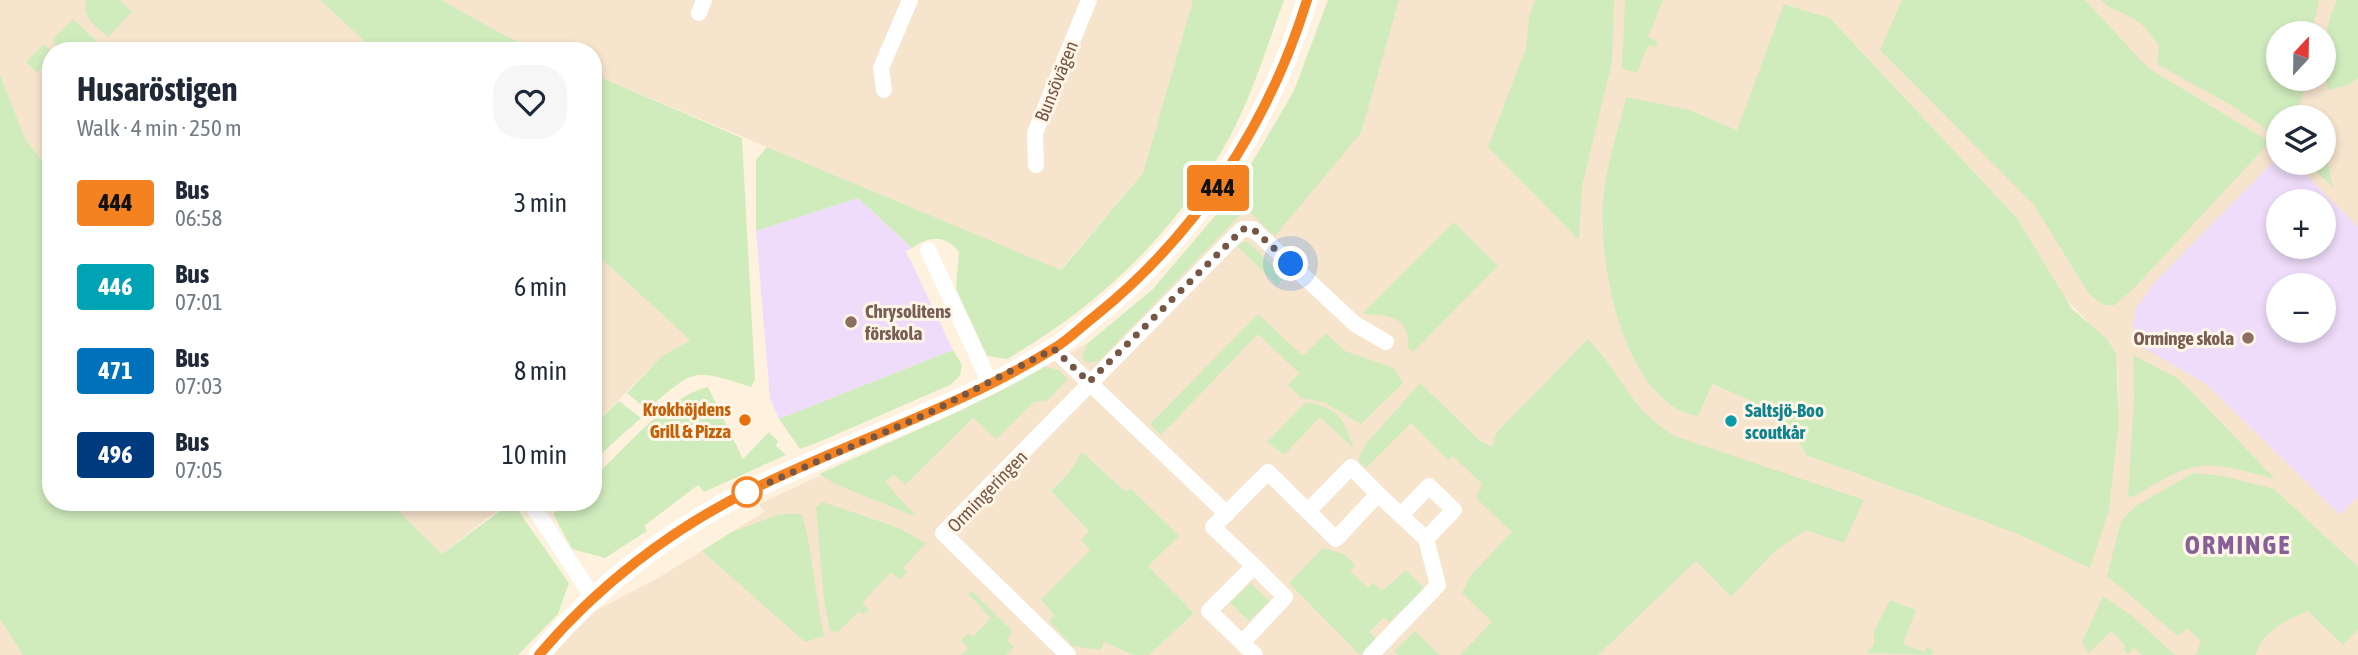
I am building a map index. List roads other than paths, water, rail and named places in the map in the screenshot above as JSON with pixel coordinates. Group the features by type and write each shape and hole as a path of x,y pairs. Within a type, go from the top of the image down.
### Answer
{"street":[{"path":"884,90 881,68 910,0"},
{"name":"Bunsövägen","path":"1036,165 1035,133 1089,0"},
{"path":"539,655 593,597 677,533 731,501 931,412 1054,349 1127,290 1178,237 1219,187 1262,112 1307,0"},
{"name":"Ormingeringen","path":"1068,655 943,533 1236,234 1253,229 1355,324 1387,342"},
{"path":"928,250 990,383"},
{"path":"1054,349 1227,514"},
{"path":"1308,511 1350,467 1426,539 1438,585 1371,655"},
{"path":"1242,643 1285,597 1213,527 1268,472 1336,538 1378,494"},
{"path":"1401,515 1429,486 1454,510 1426,539"},
{"path":"536,511 593,597"},
{"path":"1254,566 1209,611 1255,655"}],"place":[{"name":"Chrysolitens förskola","path":"851,322"},
{"name":"Orminge skola","path":"2248,338"},
{"name":"Krokhöjdens Grill & Pizza","path":"745,420"},
{"name":"Saltsjö-Boo scoutkår","path":"1731,421"}],"district":[{"name":"ORMINGE","path":"2238,545"}]}
